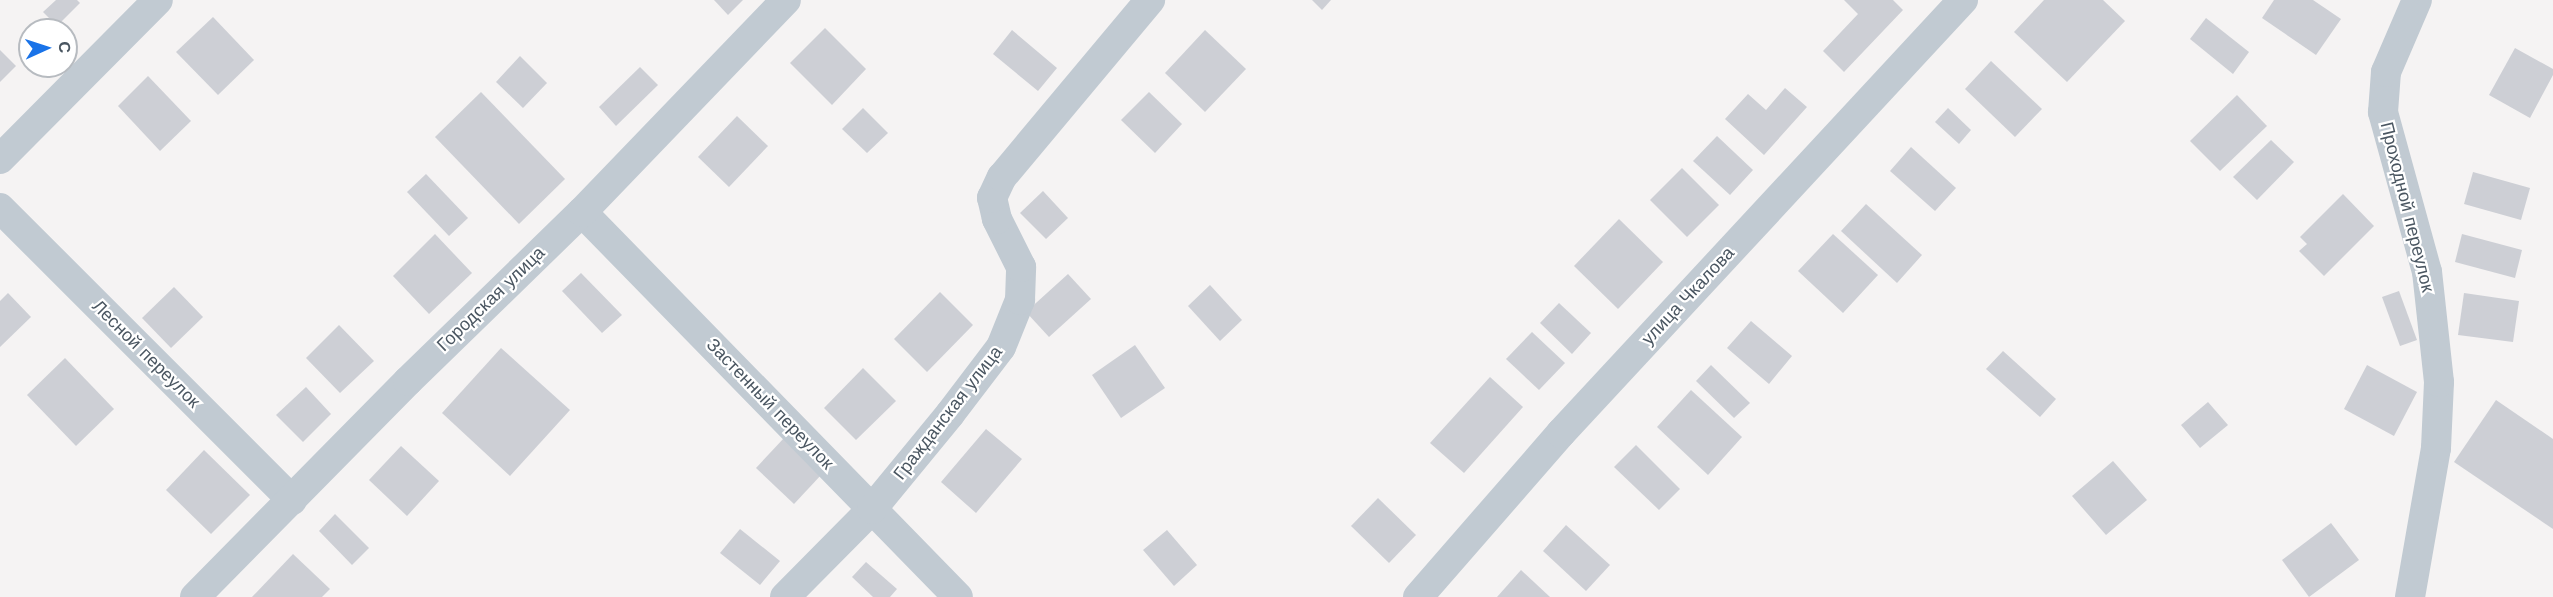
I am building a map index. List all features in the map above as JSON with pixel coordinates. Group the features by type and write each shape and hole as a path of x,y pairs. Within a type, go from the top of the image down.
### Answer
{"street":[{"path":"0,159 158,0"},
{"name":"Городская улица","path":"195,597 408,381 582,212 786,0"},
{"name":"Гражданская улица","path":"785,597 872,509 950,414 1001,347 1020,300 1021,267 997,219 992,198 1002,177 1150,0"},
{"name":"улица Чкалова","path":"1418,597 1561,433 1963,0"},
{"name":"Проходной переулок","path":"2410,597 2436,448 2439,381 2427,272 2383,112 2386,72 2417,0"},
{"name":"Лесной переулок","path":"0,208 291,501"},
{"name":"Застенный переулок","path":"582,212 958,597"}],"building":[{"path":"56,0 77,0 80,3 65,18 49,18 43,12"},
{"path":"714,0 743,0 728,15"},
{"path":"1312,0 1331,0 1322,10"},
{"path":"1844,0 1893,0 1903,10 1844,72 1823,51 1858,14"},
{"path":"2044,0 2103,0 2125,21 2067,82 2014,32"},
{"path":"2274,0 2313,0 2341,19 2316,55 2262,18"},
{"path":"213,17 254,60 218,95 176,52"},
{"path":"2206,18 2249,52 2233,74 2190,39"},
{"path":"825,28 866,69 832,105 790,63"},
{"path":"1012,30 1057,68 1038,91 993,54"},
{"path":"1205,30 1246,69 1205,112 1165,73"},
{"path":"2515,48 2553,69 2553,75 2530,118 2489,95"},
{"path":"0,50 16,66 0,82"},
{"path":"520,56 547,83 523,108 496,82"},
{"path":"1991,61 2042,109 2015,137 1965,89"},
{"path":"640,67 658,85 616,126 599,107"},
{"path":"148,76 191,121 160,151 118,106"},
{"path":"1785,88 1807,107 1764,155 1725,119 1748,94 1766,110"},
{"path":"481,92 565,179 519,224 435,137"},
{"path":"1149,92 1182,124 1155,153 1121,120"},
{"path":"2237,95 2267,126 2220,171 2190,141"},
{"path":"863,108 888,133 867,153 842,129"},
{"path":"1948,108 1971,130 1959,144 1935,122"},
{"path":"737,116 768,146 729,187 698,157"},
{"path":"1717,136 1753,170 1730,195 1693,161"},
{"path":"2271,140 2294,162 2257,200 2233,177"},
{"path":"1911,147 1956,188 1935,211 1890,171"},
{"path":"1682,168 1719,205 1687,237 1650,200"},
{"path":"2473,172 2530,188 2521,220 2464,204"},
{"path":"426,174 468,218 449,236 407,192"},
{"path":"1043,191 1068,218 1046,239 1020,213"},
{"path":"2343,194 2374,226 2324,276 2299,251 2307,244 2300,237"},
{"path":"1866,204 1922,255 1897,283 1841,231"},
{"path":"1619,219 1663,262 1618,309 1574,266"},
{"path":"435,234 472,273 429,314 393,276"},
{"path":"1833,234 1878,275 1843,313 1798,271"},
{"path":"2462,234 2522,250 2515,278 2455,262"},
{"path":"581,273 622,315 602,333 562,291"},
{"path":"1068,274 1091,299 1049,337 1026,312"},
{"path":"1210,285 1242,320 1220,341 1188,306"},
{"path":"174,287 203,317 171,348 142,318"},
{"path":"2399,291 2417,340 2400,346 2382,297"},
{"path":"940,292 973,325 927,372 894,339"},
{"path":"8,293 31,317 0,347 0,301"},
{"path":"2464,293 2519,301 2513,342 2458,335"},
{"path":"1559,303 1591,333 1572,354 1540,323"},
{"path":"1751,321 1792,356 1769,384 1727,348"},
{"path":"339,325 374,361 340,393 306,358"},
{"path":"1532,332 1565,363 1539,390 1506,359"},
{"path":"1135,345 1165,388 1121,418 1092,375"},
{"path":"501,348 570,410 510,476 442,413"},
{"path":"2003,351 2056,399 2040,417 1986,369"},
{"path":"65,358 114,409 76,446 27,395"},
{"path":"1711,365 1750,403 1734,418 1696,381"},
{"path":"2367,365 2417,392 2394,436 2344,409"},
{"path":"863,368 896,401 856,440 824,408"},
{"path":"1490,377 1523,407 1464,473 1430,443"},
{"path":"306,387 331,414 303,442 276,415"},
{"path":"1691,390 1742,437 1708,475 1657,427"},
{"path":"2496,400 2553,439 2553,529 2454,462"},
{"path":"2208,402 2228,425 2200,448 2181,425"},
{"path":"986,429 1022,459 976,513 941,482"},
{"path":"784,438 822,474 794,504 756,468"},
{"path":"1636,445 1680,489 1659,510 1614,467"},
{"path":"401,446 439,481 407,516 369,480"},
{"path":"204,450 250,495 211,534 166,490"},
{"path":"2113,461 2147,500 2106,535 2072,496"},
{"path":"1378,498 1416,535 1389,563 1351,526"},
{"path":"335,514 369,548 352,565 319,531"},
{"path":"2331,523 2359,560 2309,597 2282,560"},
{"path":"1566,525 1610,565 1586,591 1543,551"},
{"path":"740,529 780,561 760,585 720,553"},
{"path":"1167,530 1197,565 1174,586 1143,550"},
{"path":"293,554 330,589 322,597 252,597"},
{"path":"866,562 897,589 890,597 873,597 852,577"},
{"path":"1521,570 1550,597 1497,597"}]}
